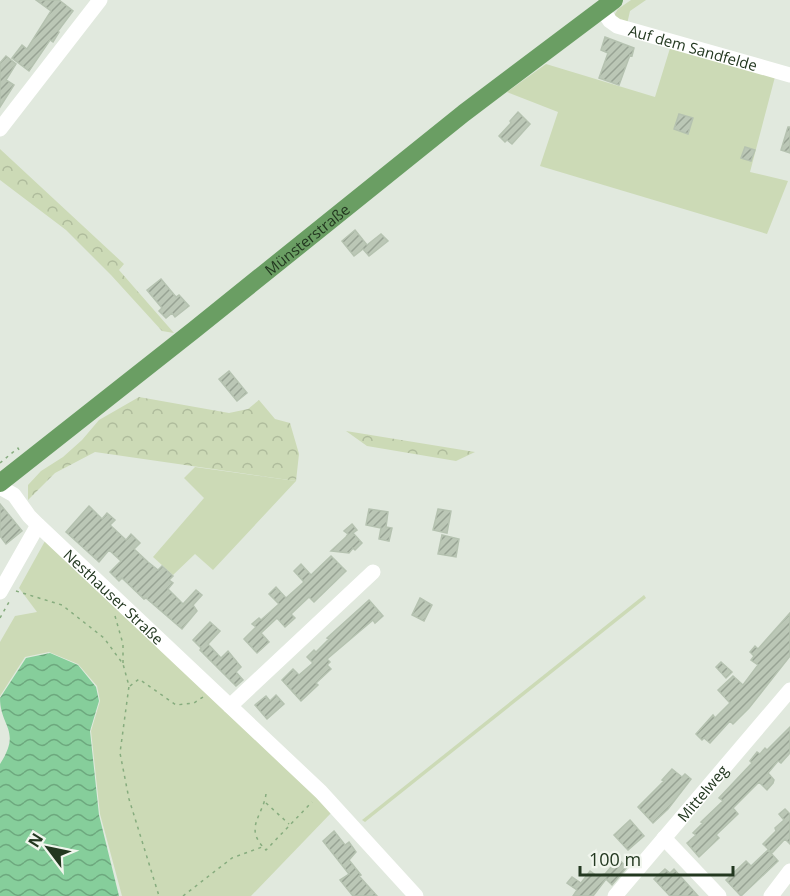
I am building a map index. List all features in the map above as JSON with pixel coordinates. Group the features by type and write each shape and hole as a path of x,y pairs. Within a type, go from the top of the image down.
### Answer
{"main road":[{"name":"Münsterstraße","path":"0,485 464,113 608,5"}],"street":[{"path":"0,129 100,0"},
{"name":"Auf dem Sandfelde","path":"608,5 610,21 616,26 790,75"},
{"name":"Nesthauser Straße","path":"0,485 14,495 38,525 321,792 416,896"},
{"path":"9,594 38,525"},
{"path":"230,706 373,572"},
{"name":"Mittelweg","path":"615,896 790,690"},
{"path":"664,838 718,896"},
{"path":"771,896 790,871"}],"path":[{"path":"0,618 9,594 62,605 104,638 123,664"},
{"path":"117,599 111,605 123,644 123,664 129,686 120,753 129,799 159,896"},
{"path":"129,686 139,679 177,705 194,703 215,691"},
{"path":"266,794 265,802 256,819 256,836 266,850 321,792"},
{"path":"265,802 290,825"},
{"path":"183,896 232,858 263,847"}],"green space":[{"path":"631,0 646,0 630,11 627,24 615,17 615,14"},
{"path":"671,45 776,73 750,172 788,181 767,234 540,166 558,112 507,92 546,64 655,97"},
{"path":"0,149 124,264 119,270 174,333 162,331 66,230 0,180"},
{"path":"139,397 229,413 248,409 259,400 275,419 290,423 299,454 296,481 95,452 55,473 28,500 28,485 41,471 63,457 99,420"},
{"path":"346,431 475,452 456,461 367,446"},
{"path":"195,467 296,481 213,570 195,554 173,575 153,557 204,498 184,478"},
{"path":"45,541 332,812 251,896 122,896 100,814 91,731 100,701 97,686 78,664 49,652 25,657 0,696 0,642 15,616 37,612 19,588"},
{"path":"644,595 646,598 365,822 362,820"}],"water":[{"path":"50,653 78,665 96,687 99,701 90,731 99,815 119,896 0,896 0,764 6,753 10,736 0,698 26,658"}],"building":[{"path":"36,0 59,0 73,11 53,42 50,40 29,71 12,58 22,45 27,49 51,11"},
{"path":"605,37 634,48 619,85 599,78 608,53 601,50"},
{"path":"6,56 16,64 6,80 14,85 0,107 0,63"},
{"path":"518,112 530,124 512,144 507,140 505,142 499,136"},
{"path":"679,114 693,118 688,134 674,129"},
{"path":"788,127 790,127 790,153 781,150"},
{"path":"745,147 755,150 751,161 741,158"},
{"path":"355,230 367,245 381,234 388,241 369,256 363,249 354,256 342,241"},
{"path":"161,279 176,297 179,295 189,306 175,317 172,313 166,318 159,311 162,308 147,290"},
{"path":"229,371 247,393 237,401 219,379"},
{"path":"0,504 22,531 6,544 0,536"},
{"path":"89,506 102,519 107,513 115,520 110,525 126,540 131,534 140,543 134,549 158,570 162,566 173,576 169,580 173,583 168,589 183,604 196,590 202,595 193,605 197,611 182,629 122,578 119,581 110,572 121,561 109,550 99,562 66,532"},
{"path":"369,509 388,512 386,527 392,528 389,541 379,539 381,528 366,525"},
{"path":"438,509 451,511 447,533 433,530"},
{"path":"352,524 357,530 353,533 362,543 349,553 331,551 346,537 348,534 344,531"},
{"path":"442,535 459,539 456,557 438,554"},
{"path":"331,556 346,571 314,602 309,597 291,614 295,618 285,627 277,618 261,633 269,642 257,653 244,639 256,627 252,624 259,618 261,620 279,604 269,594 276,587 286,598 304,582 294,571 301,564 311,575"},
{"path":"420,598 432,605 424,621 412,615"},
{"path":"369,600 383,616 375,623 373,620 327,659 330,662 327,665 331,669 301,701 282,680 293,669 299,675 313,663 307,657 314,650 316,652 329,639 327,638"},
{"path":"790,613 790,656 749,708 733,724 730,721 710,743 704,738 702,740 696,734 713,715 715,718 730,703 718,690 733,676 743,685 758,665 751,660 754,656 750,652 755,646 758,649"},
{"path":"210,622 220,631 208,644 221,658 228,651 241,667 236,672 243,680 236,686 193,640"},
{"path":"721,662 732,672 726,678 716,667"},
{"path":"276,695 284,704 267,719 255,705 266,696 270,701"},
{"path":"790,727 790,753 781,763 778,761 768,773 774,780 773,783 767,790 759,782 733,808 738,814 716,835 719,838 699,857 687,843 696,835 693,833 723,801 719,798 752,763 750,761 757,752 760,754 765,748 767,750"},
{"path":"672,769 682,777 685,774 691,779 668,809 653,823 638,807 664,781 662,780"},
{"path":"785,809 790,814 790,844 785,839 772,853 763,844 784,820 779,814"},
{"path":"630,820 644,836 628,850 614,835"},
{"path":"334,831 345,845 349,842 356,852 349,860 361,875 359,876 377,896 353,896 340,880 349,874 323,841"},
{"path":"768,850 778,861 741,896 726,880 746,861 751,866"},
{"path":"618,859 627,867 612,885 606,879 593,896 573,896 577,890 567,883 572,877 581,883 590,871 597,876 605,874"},
{"path":"665,869 670,873 674,869 698,896 670,896 654,879"}]}
